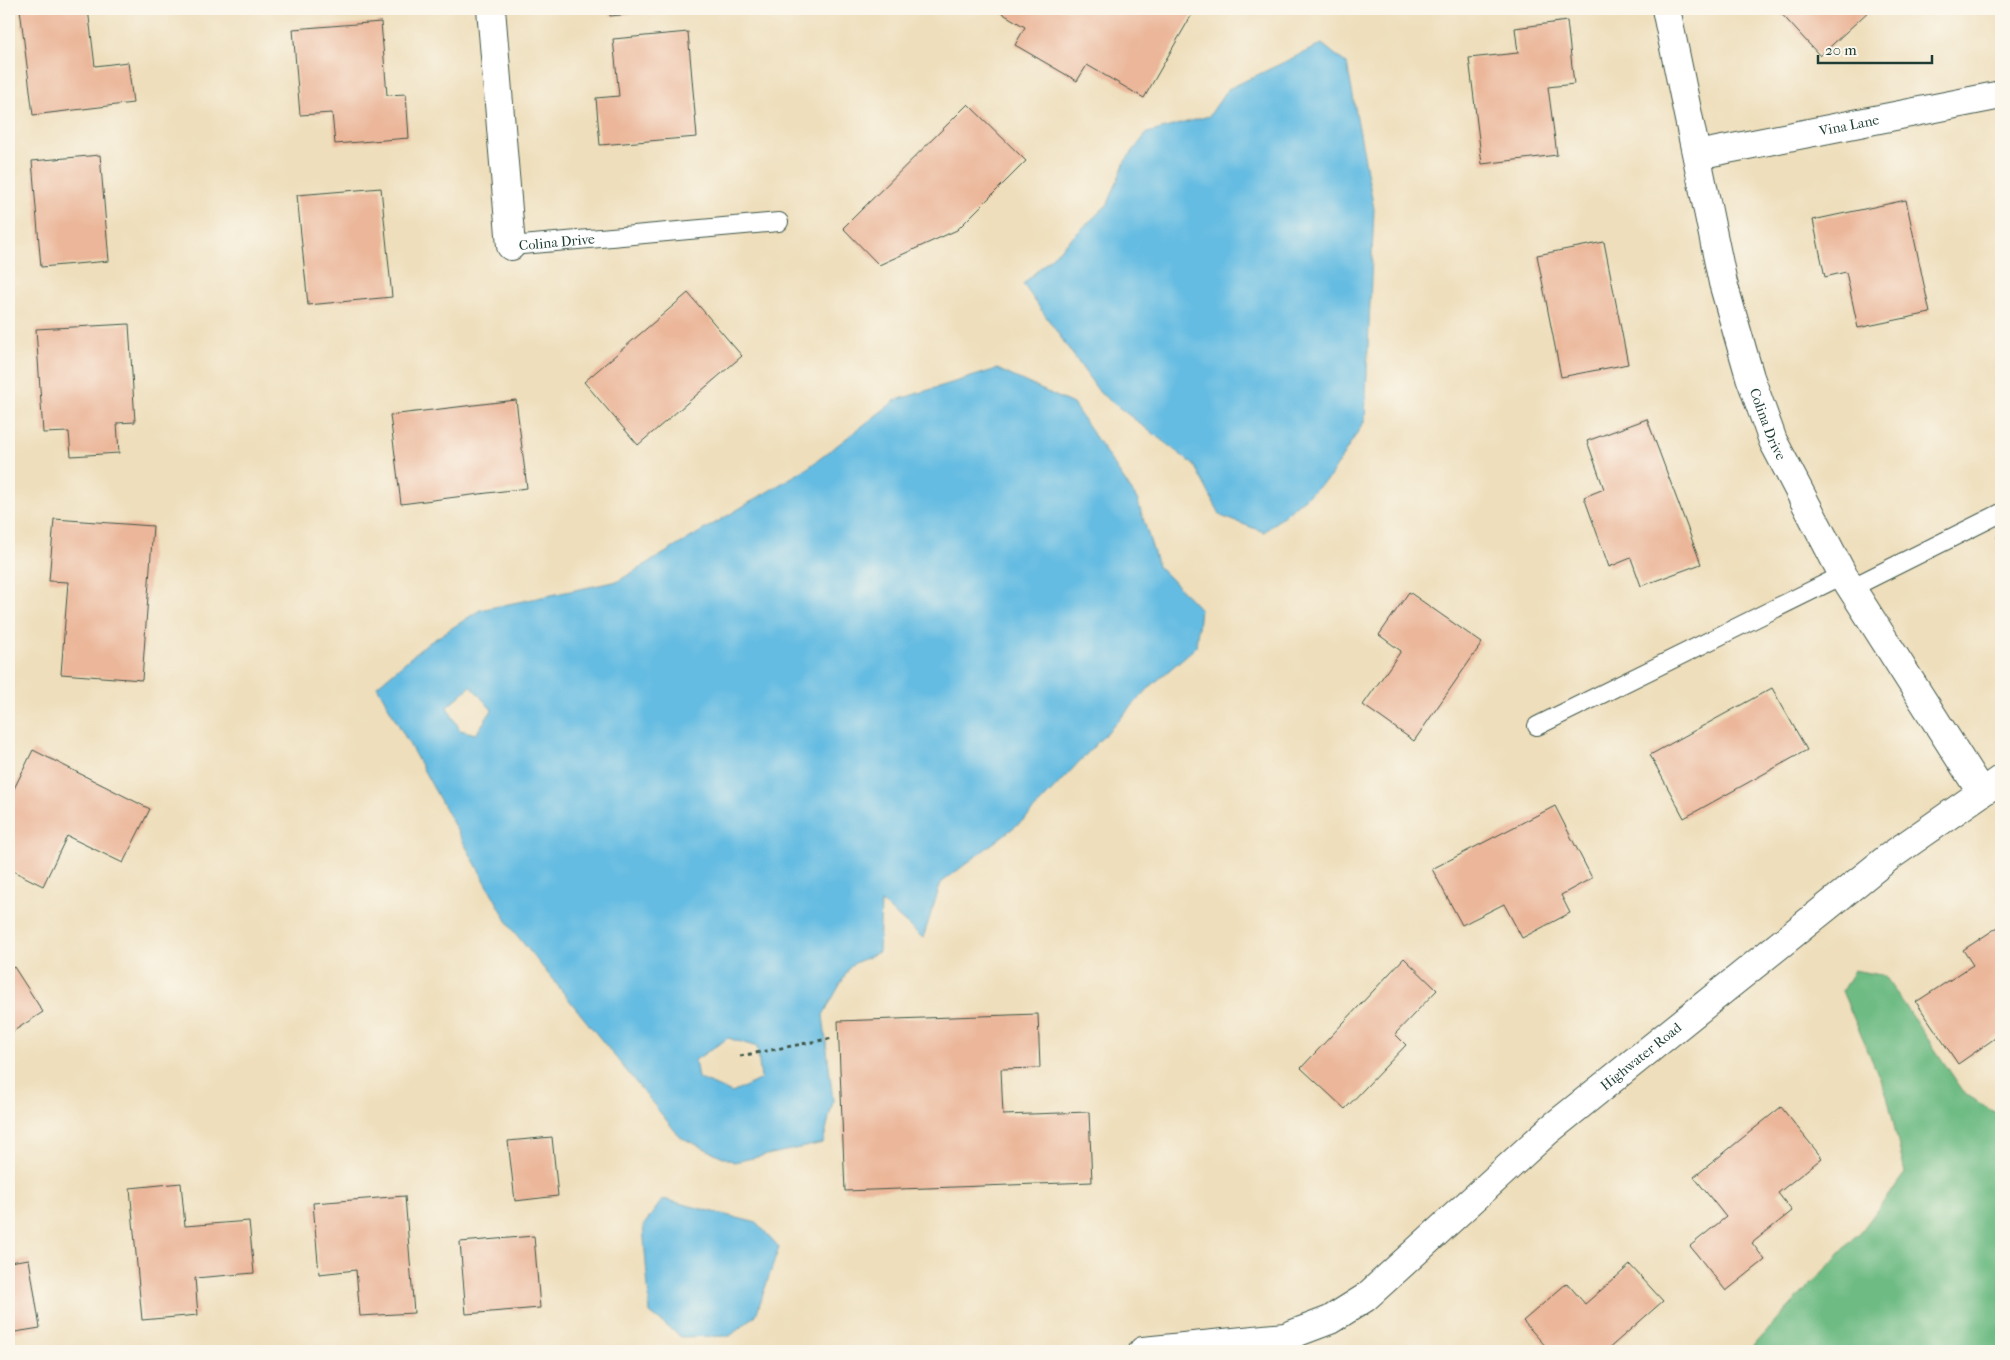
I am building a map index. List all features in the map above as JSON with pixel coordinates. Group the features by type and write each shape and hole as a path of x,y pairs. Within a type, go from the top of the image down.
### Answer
{"street":[{"name":"Colina Drive","path":"491,9 511,246"},
{"name":"Colina Drive","path":"1666,9 1698,155 1723,283 1750,377 1772,441 1847,581 1991,785"},
{"name":"Vina Lane","path":"1698,155 2001,95"},
{"name":"Highwater Road","path":"1143,1351 1287,1344 1365,1298 1549,1130 1890,857 1991,785"}],"lane":[{"name":"Colina Drive","path":"511,246 779,222"},
{"path":"1537,726 1847,581 2001,513"}],"path":[{"path":"740,1056 833,1038"}],"green space":[{"path":"1854,970 1885,976 1966,1095 2001,1116 2001,1351 1750,1351 1758,1340 1863,1229 1905,1173 1887,1095 1842,991"}],"water":[{"path":"1322,44 1347,64 1374,209 1365,420 1330,477 1264,532 1221,516 1194,465 1100,393 1023,284 1108,204 1125,161 1147,133 1209,116 1228,89"},
{"path":"997,369 1073,404 1137,499 1158,566 1200,609 1196,647 1151,686 1026,818 941,883 923,938 881,902 879,952 851,965 823,1015 833,1101 823,1143 734,1162 680,1137 511,928 377,686 424,646 480,610 618,581 809,467 896,400","holes":["471,686 492,710 476,734 460,730 447,707","728,1038 757,1047 761,1079 732,1093 698,1078 695,1060"]},
{"path":"663,1199 757,1223 779,1247 756,1315 730,1336 681,1337 650,1313 643,1226"}],"building":[{"path":"20,9 88,9 95,66 128,62 133,103 33,115"},
{"path":"610,9 664,9 664,11 610,16"},
{"path":"995,9 1195,9 1144,98 1087,65 1077,81 1015,45 1025,27"},
{"path":"1777,9 1871,9 1820,56"},
{"path":"1567,21 1574,84 1548,87 1557,155 1482,164 1469,58 1518,53 1515,28"},
{"path":"381,22 387,95 406,94 409,138 335,144 332,113 300,115 293,29"},
{"path":"688,32 697,137 600,145 596,98 619,96 613,39"},
{"path":"968,104 1026,161 957,230 879,265 843,228"},
{"path":"100,155 109,261 41,267 32,161"},
{"path":"381,188 392,297 308,305 297,195"},
{"path":"1906,200 1930,313 1858,328 1846,272 1825,277 1813,220"},
{"path":"1604,242 1628,364 1561,377 1537,255"},
{"path":"688,293 742,356 638,445 584,382"},
{"path":"129,324 135,422 117,423 119,453 71,456 69,432 43,433 36,329"},
{"path":"516,400 527,488 401,504 390,415"},
{"path":"1647,419 1701,564 1641,586 1631,558 1609,567 1584,497 1604,489 1587,441"},
{"path":"54,519 153,526 142,680 61,674 68,582 49,581"},
{"path":"2001,535 2001,554 2000,554 1997,536"},
{"path":"1409,592 1482,643 1414,741 1363,705 1401,651 1379,635"},
{"path":"1772,688 1807,750 1684,818 1650,755"},
{"path":"33,750 150,809 123,863 67,836 43,886 9,869 9,799"},
{"path":"1555,806 1592,878 1561,895 1570,913 1522,938 1504,904 1462,925 1432,869"},
{"path":"2001,925 2001,1034 1958,1064 1916,1002 1973,965 1963,950"},
{"path":"1404,958 1437,990 1395,1034 1406,1045 1345,1109 1301,1068"},
{"path":"14,967 43,1012 9,1034 9,970"},
{"path":"1038,1014 1040,1068 1001,1069 1003,1115 1089,1112 1092,1182 845,1191 838,1021"},
{"path":"1781,1107 1822,1158 1778,1193 1792,1211 1752,1243 1765,1260 1726,1291 1690,1246 1726,1217 1694,1177"},
{"path":"552,1137 558,1196 515,1201 508,1141"},
{"path":"181,1183 185,1226 249,1221 254,1273 195,1278 198,1315 142,1320 130,1188"},
{"path":"405,1196 414,1313 360,1316 356,1270 319,1274 313,1203"},
{"path":"534,1236 540,1308 466,1314 460,1242"},
{"path":"29,1259 40,1328 9,1333 9,1262"},
{"path":"1630,1265 1663,1301 1606,1351 1550,1351 1523,1321 1567,1283 1585,1304"}]}
